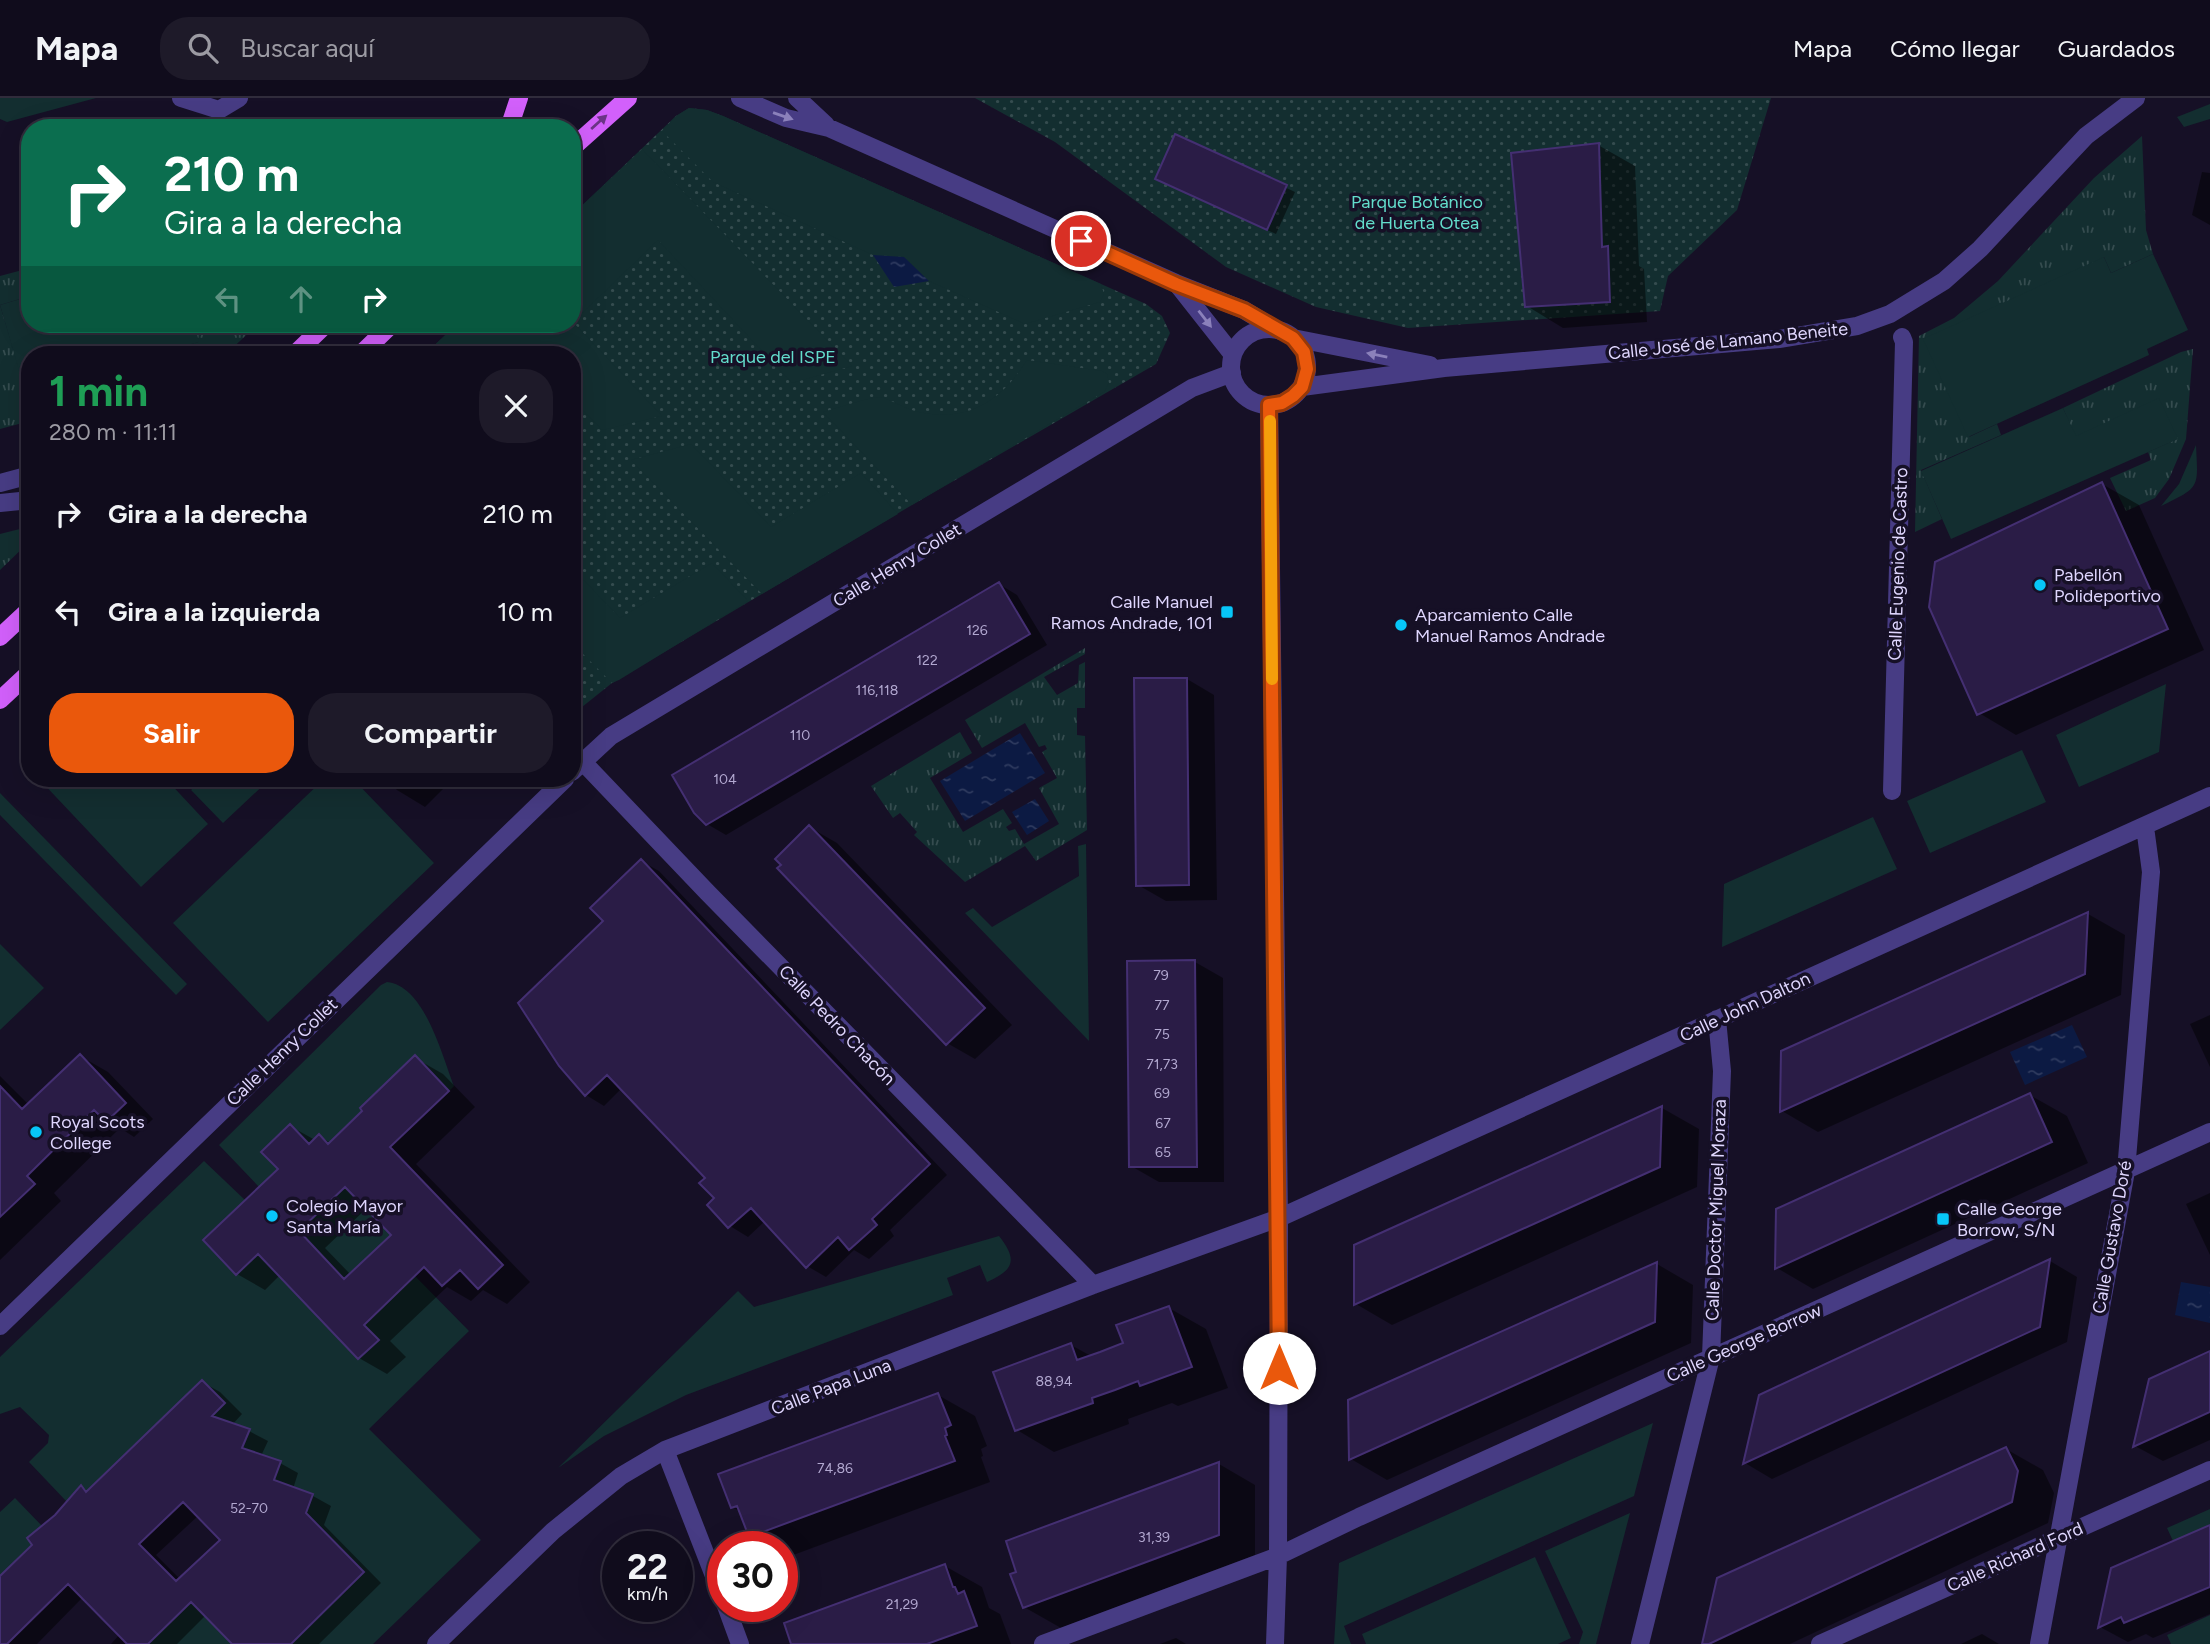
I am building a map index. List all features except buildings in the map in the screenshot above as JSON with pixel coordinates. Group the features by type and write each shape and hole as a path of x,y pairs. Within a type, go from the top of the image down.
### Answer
{"main road":[{"path":"512,119 519,98"},
{"path":"581,139 628,98"},
{"path":"304,346 317,333"},
{"path":"370,346 383,333"},
{"path":"0,637 21,617"},
{"path":"0,701 21,681"}],"street":[{"path":"181,98 219,110 239,98"},
{"name":"Calle José de Lamano Beneite","path":"740,98 786,118 829,128 1176,284 1244,310 1285,334 1444,368"},
{"name":"Calle José de Lamano Beneite","path":"797,98 829,128"},
{"name":"Calle José de Lamano Beneite","path":"1302,387 1444,368 1779,338 1857,326 1890,314 1944,281 1980,249 2086,136 2136,98"},
{"name":"Calle José de Lamano Beneite","path":"1176,284 1232,364"},
{"path":"1263,330 1285,334 1304,352 1307,369 1302,387 1282,403 1256,403 1244,396 1236,386 1232,364 1240,344 1250,334 1263,330"},
{"name":"Calle Eugenio de Castro","path":"1892,791 1904,342 1902,337"},
{"name":"Calle Henry Collet","path":"581,764 611,736 1232,364"},
{"path":"1269,405 1279,1218 1278,1556 1275,1644"},
{"path":"0,483 21,477"},
{"path":"0,503 21,501"},
{"name":"Calle Pedro Chacón","path":"581,770 726,912 1093,1285"},
{"name":"Calle Henry Collet","path":"0,1325 557,787"},
{"name":"Calle John Dalton","path":"1279,1218 2210,796"},
{"name":"Calle Gustavo Doré","path":"2039,1644 2126,1171 2151,872 2145,827"},
{"name":"Calle Doctor Miguel Moraza","path":"1640,1644 1711,1357 1722,1071 1717,1019"},
{"name":"Calle George Borrow","path":"1043,1644 1278,1556 2210,1132"},
{"name":"Calle Papa Luna","path":"436,1644 553,1531 621,1476 665,1450 1093,1285 1279,1218"},
{"path":"665,1450 707,1558"},
{"name":"Calle Richard Ford","path":"1821,1644 2210,1470"},
{"path":"732,1622 740,1644"}],"green space":[{"path":"0,98 96,98 7,122 0,119"},
{"name":"Parque Botánico de Huerta Otea","path":"975,98 1771,98 1737,210 1668,276 1660,311 1408,328 1316,307 1226,267 1055,142"},
{"path":"2210,104 2210,119 2184,127 2177,117"},
{"name":"Parque del ISPE","path":"689,108 707,110 723,116 1146,304 1162,316 1170,333 1156,364 612,683 581,708 581,346 434,346 447,333 581,333 581,206 676,116"},
{"path":"689,108 707,110 723,116 1101,284 1104,294 1100,302 1025,324 929,281 904,257 873,255 713,182 662,131 676,116"},
{"path":"2142,136 2146,230 2153,254 2111,273 2104,257 1969,437 1997,424 2001,435 1921,470 1942,519 1915,532 1919,336 1954,318 1998,281 2094,178"},
{"path":"642,149 852,366 792,383 658,240 581,314 581,207"},
{"path":"2153,254 2188,330 2147,349 2149,355 1968,437 1923,339 2104,257 2111,273"},
{"path":"21,270 21,299 0,305 0,276"},
{"path":"21,299 21,333 196,333 199,342 184,346 21,346 21,377 0,305"},
{"path":"0,305 21,374 21,423 0,429"},
{"path":"581,330 662,416 602,430 581,408 581,346 434,346 447,333 581,333"},
{"path":"196,333 248,333 235,346 184,346 198,342"},
{"path":"2193,349 2186,439 2169,479 2155,498 2126,511 2110,478 2151,460 2148,452 2177,439 2075,436 2063,408 2181,352"},
{"path":"1027,360 1102,371 1107,374 1109,383 1104,392 912,505 823,412 880,397 911,410 933,414 966,412 1006,388"},
{"path":"2159,398 2178,439 1951,539 1921,471 2063,408 2076,436"},
{"path":"691,444 771,527 861,473 898,514 762,594 631,460"},
{"path":"2196,445 2197,470 2194,484 2184,494 2161,506 2179,484"},
{"path":"21,529 21,550 0,570 0,534"},
{"path":"712,563 748,601 612,683 581,652 581,577 620,618"},
{"path":"1085,648 1085,654 1044,677 1057,695 1078,683 1079,665 1085,662 1085,708 1077,708 1077,735 1085,736 1087,830 1036,861 1025,846 965,882 914,835 917,832 900,813 893,818 871,786 960,732 972,753 930,778 963,832 1003,809 1012,823 1006,827 1009,831 1015,829 1024,844 1059,824 1039,788 1057,778 1042,752 1047,749 1045,745 1039,747 1025,723 982,748 965,720"},
{"path":"2166,684 2159,752 2079,787 2056,735"},
{"path":"2022,750 2046,802 1930,853 1907,801"},
{"path":"47,787 173,787 208,824 141,887"},
{"path":"194,787 261,787 223,823 191,790"},
{"path":"316,787 361,787 434,863 268,1022 173,923"},
{"path":"0,793 187,984 176,995 0,815"},
{"path":"1873,817 1897,869 1722,947 1724,884"},
{"path":"1086,844 1089,1041 965,913 973,908 992,927 1079,876 1078,846"},
{"path":"0,944 44,988 0,1030"},
{"path":"387,982 400,986 422,1009 438,1041 454,1086 449,1091 415,1056 360,1108 362,1111 328,1144 319,1134 309,1144 290,1125 278,1169 259,1187 219,1145"},
{"path":"204,1161 245,1200 203,1241 236,1275 258,1254 358,1359 379,1340 364,1325 415,1276 469,1331 369,1429 481,1540 373,1644 291,1644 364,1572 306,1513 313,1494 274,1480 281,1461 243,1448 250,1429 212,1416 225,1402 202,1380 87,1492 80,1485 67,1502 29,1462 48,1443 49,1435 20,1407 0,1414 0,1357"},
{"path":"345,1187 391,1235 344,1279 299,1231"},
{"path":"999,1236 1011,1258 1008,1268 996,1278 987,1282 980,1265 947,1278 953,1295 686,1395 604,1436 558,1468 738,1291 754,1307"},
{"path":"1653,1423 1634,1496 1344,1626 1351,1644 1334,1644 1339,1563"},
{"path":"15,1498 43,1527 27,1538 32,1545 0,1576 0,1512"},
{"path":"2210,1509 2210,1525 2173,1541 2167,1528"},
{"path":"1630,1513 1596,1644 1579,1644 1583,1632 1545,1551"},
{"path":"1535,1557 1571,1638 1558,1644 1366,1644 1362,1634"},
{"path":"191,1602 232,1644 148,1644"},
{"path":"2210,1615 2210,1644 2171,1644 2167,1635"}],"water":[{"path":"873,255 904,257 929,281 894,287"},
{"path":"1020,733 1045,773 965,821 940,781"},
{"path":"1035,799 1049,821 1027,835 1012,812"},
{"path":"2072,1025 2087,1057 2025,1085 2010,1052"},
{"path":"2181,1282 2210,1287 2210,1323 2175,1315"}],"slow traffic":[{"path":"1270,421 1272,679"}],"place":[{"name":"Pabellón Polideportivo","path":"2040,585"},
{"name":"Calle Manuel Ramos Andrade, 101","path":"1227,612"},
{"name":"Aparcamiento Calle Manuel Ramos Andrade","path":"1401,625"},
{"name":"Royal Scots College","path":"36,1132"},
{"name":"Colegio Mayor Santa María","path":"272,1216"},
{"name":"Calle George Borrow, S/N","path":"1943,1219"}],"route":[{"path":"1081,241 1176,284 1244,310 1285,333 1293,338 1304,352 1307,369 1302,387 1293,396 1282,403 1269,405 1279,1368"}]}
